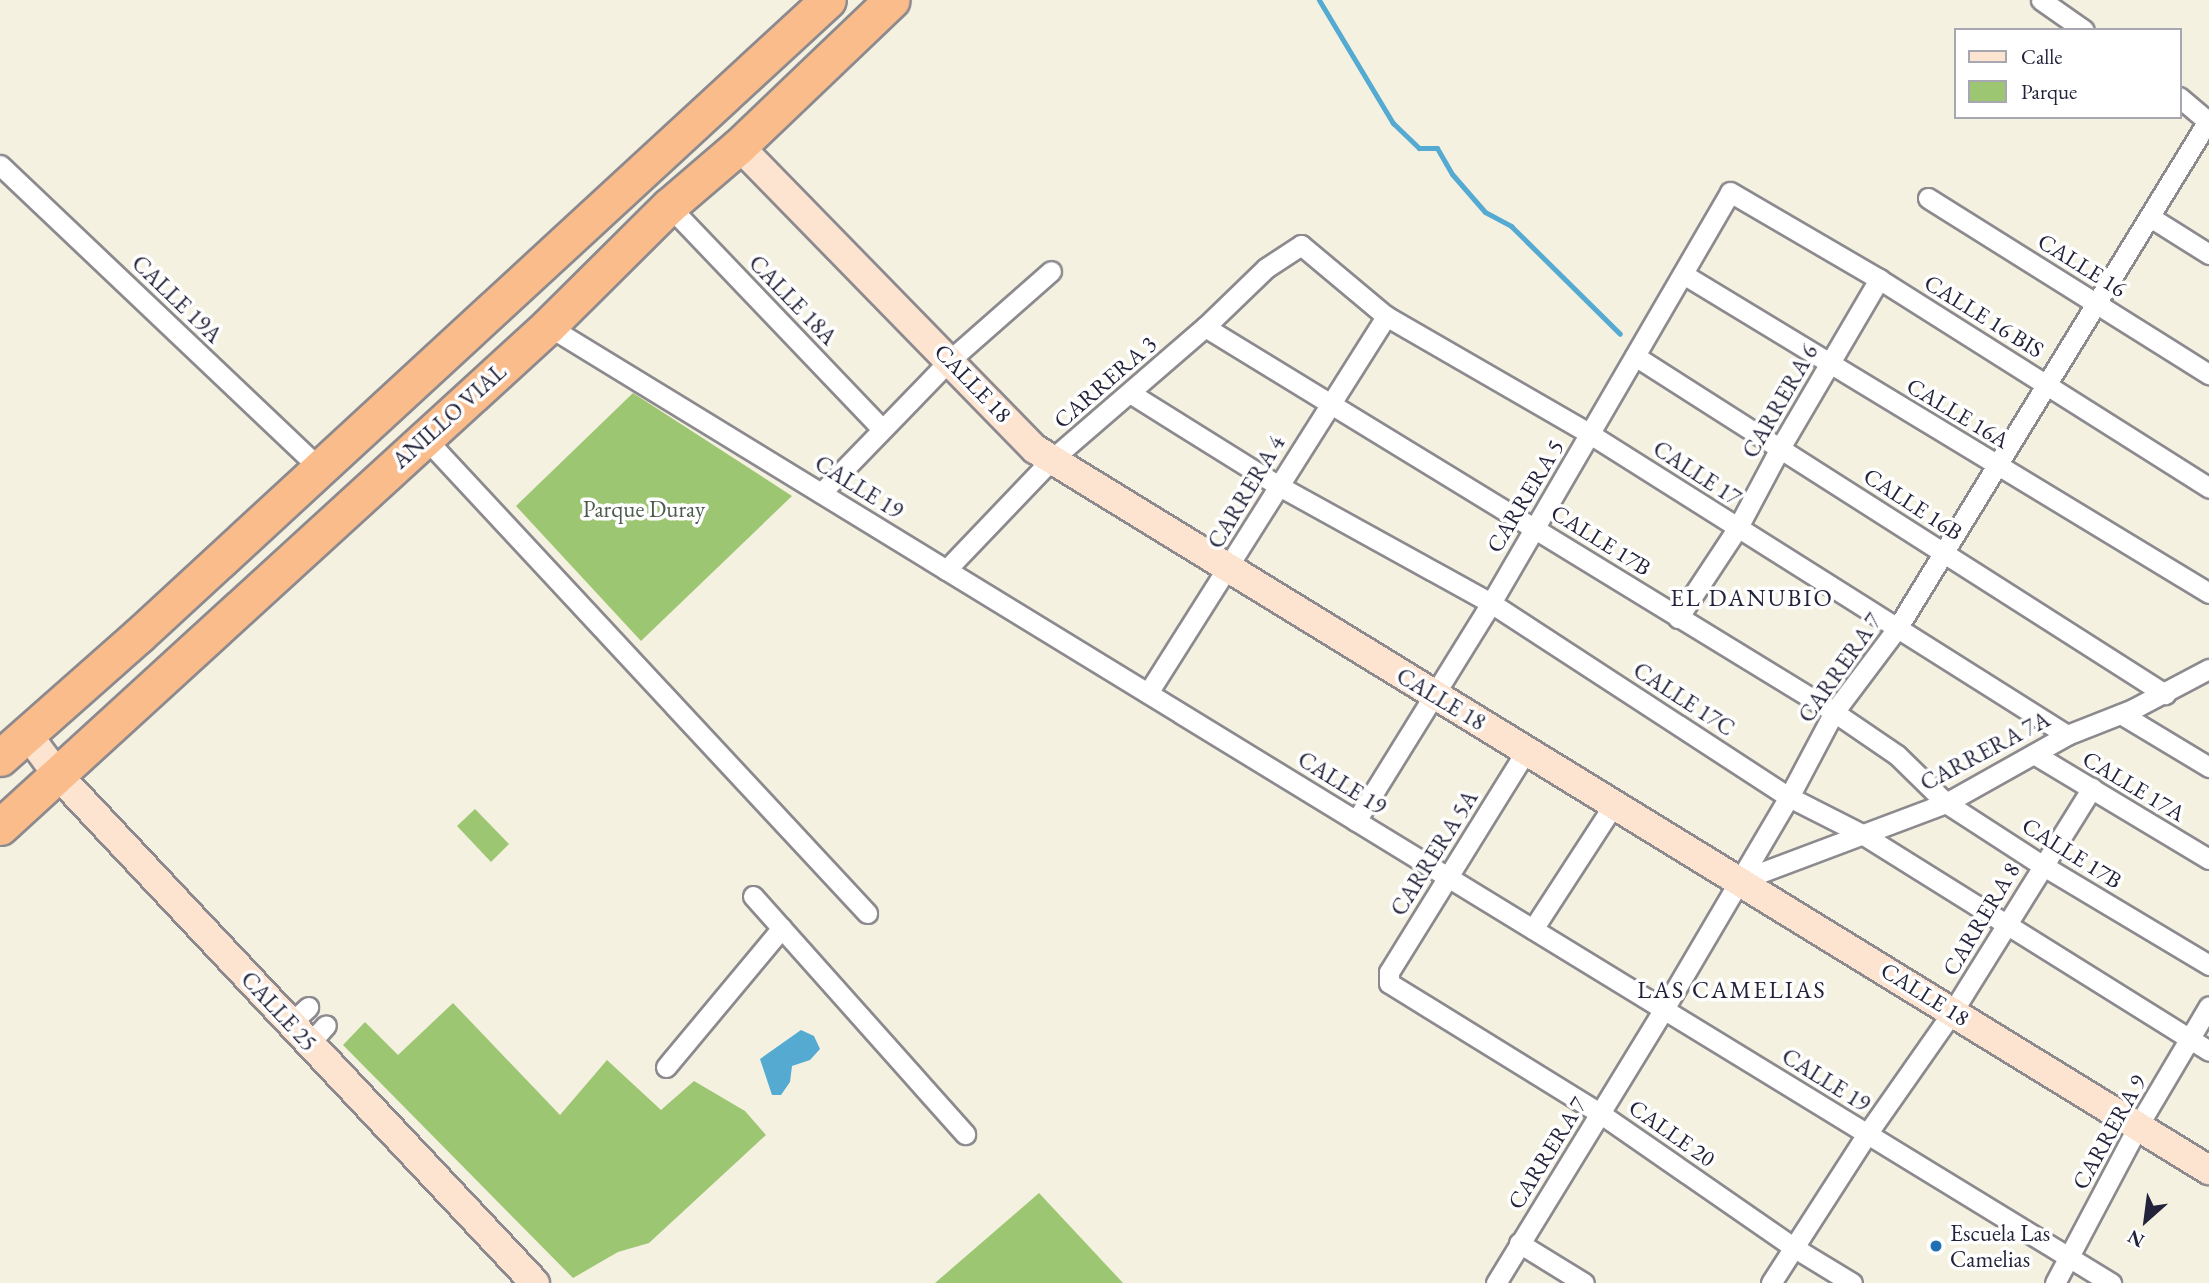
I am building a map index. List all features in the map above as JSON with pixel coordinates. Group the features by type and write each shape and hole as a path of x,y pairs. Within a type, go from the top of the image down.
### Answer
{"highway":[{"name":"ANILLO VIAL","path":"0,758 320,469 828,0"},
{"name":"ANILLO VIAL","path":"0,827 548,326 669,206 739,146 892,0"}],"street":[{"path":"2041,0 2081,28"},
{"path":"2181,99 2209,121"},
{"name":"CARRERA 7","path":"1496,1283 1741,880 1834,712 1898,627 2209,121"},
{"name":"CALLE 18","path":"739,146 951,359 1035,449 1613,806 1741,880 2209,1170"},
{"name":"CALLE 19A","path":"0,165 320,469"},
{"name":"CARRERA 5","path":"1356,821 1491,603 1730,192"},
{"name":"CALLE 16 BIS","path":"1730,192 1879,279 2209,488"},
{"name":"CALLE 16","path":"1928,198 2209,374"},
{"name":"CALLE 18A","path":"669,206 881,428"},
{"path":"2150,217 2209,254"},
{"name":"CARRERA 3","path":"946,570 1052,459 1205,327 1266,268 1297,246 1305,247"},
{"name":"CALLE 17","path":"1305,247 1386,316 1590,434 2067,735"},
{"path":"821,493 881,428 951,359 1051,271"},
{"name":"CALLE 16A","path":"1683,274 2209,593"},
{"name":"CARRERA 6","path":"1678,618 1737,528 1879,279"},
{"name":"CARRERA 4","path":"1148,693 1228,569 1329,402 1386,316"},
{"name":"CALLE 19","path":"548,326 2110,1283"},
{"name":"CALLE 17B","path":"1205,327 1834,712 1897,755 1946,803 2042,865 2209,965"},
{"name":"CALLE 16B","path":"1635,356 2165,694"},
{"name":"CALLE 17C","path":"1130,393 1279,486 1491,603 1789,797 1862,834 2209,1051"},
{"path":"425,438 867,913"},
{"name":"CARRERA 7A","path":"1741,880 1946,803 2067,735 2165,694 2209,669"},
{"path":"2121,714 2209,766"},
{"name":"CALLE 25","path":"28,735 57,774 308,1025 534,1283"},
{"name":"CARRERA 5A","path":"1389,983 1389,972 1526,751"},
{"name":"CALLE 17A","path":"2034,754 2209,859"},
{"name":"CARRERA 8","path":"1771,1283 1867,1134 1954,1011 2092,788"},
{"path":"1533,929 1613,806"},
{"path":"753,896 965,1134"},
{"path":"666,1067 782,928"},
{"name":"CALLE 20","path":"1389,983 1601,1114 1793,1247 1852,1283"},
{"name":"CARRERA 9","path":"2055,1283 2138,1126 2209,1006"},
{"path":"1519,1243 1584,1283"}],"green space":[{"name":"Parque Duray","path":"633,393 792,496 641,641 516,506"},
{"path":"475,809 509,844 491,862 457,826"},
{"path":"453,1003 560,1115 607,1060 661,1110 694,1081 745,1111 766,1135 649,1243 618,1252 573,1278 343,1045 365,1022 398,1055"},
{"path":"1039,1193 1123,1283 935,1283"}],"water":[{"path":"801,1030 814,1036 820,1049 810,1060 792,1066 790,1082 781,1095 772,1095 760,1059"}],"waterway":[{"path":"1319,0 1393,123 1419,148 1437,148 1452,174 1485,212 1511,226 1620,334"}],"place":[{"name":"Escuela Las Camelias","path":"1936,1246"}],"district":[{"name":"EL DANUBIO","path":"1752,598"},
{"name":"LAS CAMELIAS","path":"1732,990"}]}
